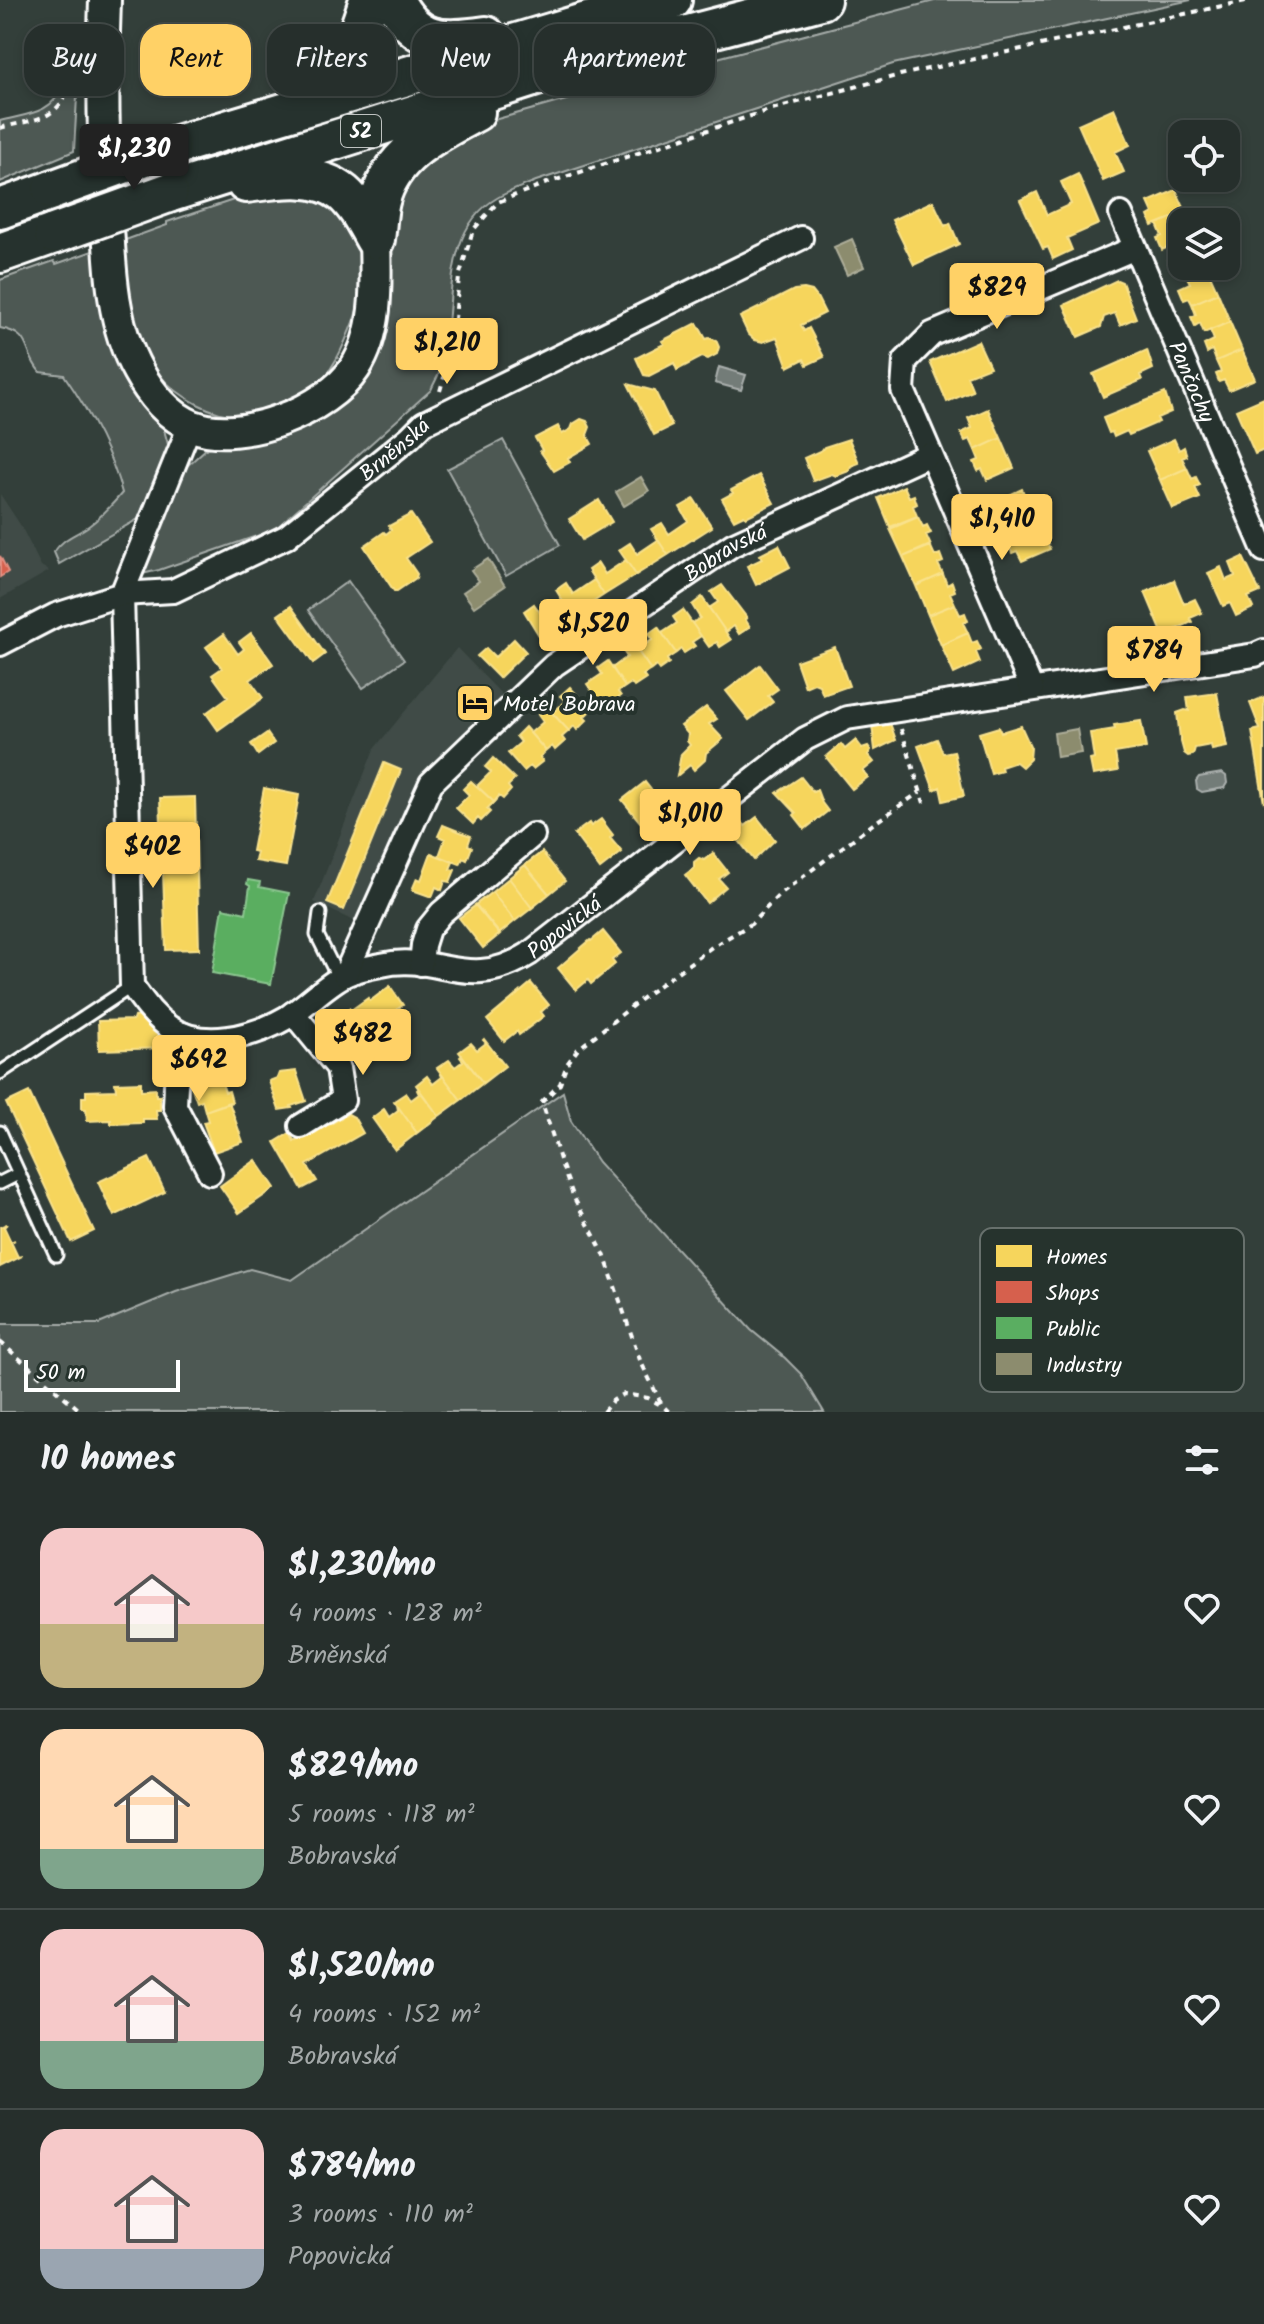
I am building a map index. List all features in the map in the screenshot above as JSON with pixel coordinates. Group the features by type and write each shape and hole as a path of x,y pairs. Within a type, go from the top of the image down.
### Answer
{"highway":[{"path":"277,114 319,85 344,61 369,0"},
{"path":"394,0 408,23 423,35 440,40 584,23"},
{"name":"52","path":"0,209 170,147 584,23 672,0"},
{"name":"52","path":"715,28 821,0"},
{"name":"52","path":"0,253 168,193 534,77"},
{"path":"375,239 383,190 408,153 440,130 534,81"},
{"path":"168,193 276,179 309,179 333,186 345,194 375,239"}],"street":[{"path":"104,24 105,0"},
{"path":"104,96 109,245 119,322 138,372 165,407 190,425 220,432 273,423 322,400 340,387 356,367 369,334 376,291 375,239"},
{"name":"Pančochy","path":"1121,214 1264,550"},
{"name":"Brněnská","path":"0,644 56,615 122,594 173,591 286,537 424,423 801,238"},
{"path":"1032,689 903,390 905,361 932,334 1135,248"},
{"path":"190,425 122,594 132,986 155,1016 182,1034 175,1106 210,1173"},
{"name":"Bobravská","path":"342,977 431,783 554,665 732,545 930,454"},
{"name":"Popovická","path":"182,1034 199,1038 242,1036 259,1031 293,1013 342,977 395,962 457,972 479,972 516,962 805,739 847,718 1255,655 1264,651"},
{"path":"421,964 428,929 441,913 533,835"},
{"path":"293,1013 338,1068 343,1100 301,1126"}],"lane":[{"path":"320,913 317,935 342,977"},
{"path":"0,1073 132,986"},
{"path":"0,1132 56,1255"},
{"path":"0,1183 18,1174"}],"path":[{"path":"424,423 439,395 452,350 459,277 473,230 498,202 772,109 900,75 1250,0"},
{"path":"0,128 50,114 66,96"},
{"path":"895,711 924,803"},
{"path":"662,1405 640,1360 604,1254 574,1198 542,1102 560,1084 567,1064 578,1049 712,947 751,924 780,894 920,792"},
{"path":"0,1342 82,1412"},
{"path":"603,1412 612,1401 624,1394 648,1398 669,1412"}],"shaded area":[{"path":"938,0 1191,0 893,64 536,181 502,195 478,213 466,231 458,252 446,346 431,390 274,530 142,574 187,466 207,448 332,405 390,251 403,176 476,125 580,96 715,96 715,59"},
{"path":"57,96 77,96 74,151 0,182 0,121 38,111"},
{"path":"276,186 323,191 351,226 361,240 364,253 359,301 342,348 331,369 316,387 277,407 233,416 209,409 186,397 166,382 149,359 130,311 120,242 167,225 167,222"},
{"path":"101,248 169,448 138,519 59,564 54,552 58,547 94,522 122,493 98,431 64,375 40,372 18,334 0,328 0,280"},
{"path":"719,367 746,375 741,390 715,383"},
{"path":"503,440 560,545 506,576 447,469"},
{"path":"0,494 21,526 41,566 49,571 0,599"},
{"path":"348,581 404,660 363,688 308,610"},
{"path":"457,648 505,698 430,772 360,924 314,902 374,749"},
{"path":"1222,773 1227,783 1224,788 1202,792 1197,789 1199,777"},
{"path":"563,1092 571,1121 598,1162 751,1330 801,1374 824,1412 0,1412 0,1324 99,1324 176,1292 250,1269 292,1280"}],"building: Homes":[{"path":"1114,108 1130,145 1115,152 1124,172 1103,181 1078,124"},
{"path":"1078,174 1099,224 1067,238 1072,250 1053,259 1048,247 1043,249 1020,200 1037,192 1047,215 1071,204 1061,182"},
{"path":"1177,192 1184,208 1168,208 1168,219 1152,226 1148,216 1153,213 1148,202"},
{"path":"933,201 945,226 950,223 959,244 914,265 892,220"},
{"path":"1168,219 1168,247 1162,250 1157,238 1162,236 1157,224"},
{"path":"1117,280 1122,282 1136,318 1120,325 1115,313 1104,317 1101,327 1078,337 1064,305"},
{"path":"1188,280 1212,280 1218,293 1192,304 1189,298 1184,300 1179,288 1190,283"},
{"path":"794,290 812,291 825,313 801,325 804,331 809,328 824,357 807,365 804,359 788,367 777,337 763,342 755,340 748,334 740,317"},
{"path":"1218,293 1230,322 1204,333 1200,323 1195,326 1191,317 1196,315 1192,304"},
{"path":"1230,322 1242,350 1216,361 1212,350 1207,353 1204,345 1214,340 1210,330"},
{"path":"697,323 706,339 716,340 719,347 717,354 708,359 702,357 677,370 674,363 649,376 644,375 636,358"},
{"path":"978,341 990,367 967,376 973,391 947,402 930,362"},
{"path":"1147,350 1153,369 1140,375 1142,380 1103,397 1093,374"},
{"path":"1242,350 1255,379 1229,390 1224,380 1219,382 1216,374 1221,372 1216,361"},
{"path":"628,384 655,391 672,426 654,435"},
{"path":"1165,393 1171,412 1157,418 1159,422 1129,435 1127,431 1114,437 1112,432 1109,433 1103,418"},
{"path":"1264,398 1264,450 1255,454 1236,410"},
{"path":"988,409 1001,438 975,450 970,439 965,441 961,433 972,428 968,418"},
{"path":"581,419 587,421 590,427 587,435 592,444 568,458 570,462 554,471 535,438 558,426 562,434"},
{"path":"1001,438 1014,468 987,480 974,462 979,460 975,450"},
{"path":"849,439 859,463 851,466 849,471 813,481 804,458"},
{"path":"1174,439 1179,450 1184,447 1187,456 1182,458 1187,468 1160,480 1147,451"},
{"path":"1187,468 1192,479 1196,477 1200,485 1195,487 1200,498 1173,509 1160,480"},
{"path":"759,475 774,503 734,520 722,499 733,493 731,490"},
{"path":"904,486 909,497 914,495 917,504 913,506 917,516 890,527 878,498"},
{"path":"1022,489 1035,519 1008,530 1004,520 999,522 996,514 1000,511 996,501"},
{"path":"694,499 712,527 668,555 651,529 662,523 669,534 688,521 680,507"},
{"path":"599,500 612,522 582,540 569,519"},
{"path":"411,514 430,542 406,558 417,574 416,578 394,591 364,546 391,530 389,526"},
{"path":"918,517 923,527 927,525 931,533 926,535 931,546 903,557 890,529"},
{"path":"1036,518 1050,549 1022,561 1017,551 1012,553 1008,544 1013,542 1008,530"},
{"path":"658,540 668,555 636,575 619,550 630,543 637,554"},
{"path":"779,545 790,567 756,585 747,566"},
{"path":"930,545 935,556 940,554 943,562 938,564 943,574 916,586 903,557"},
{"path":"1243,557 1260,592 1248,597 1253,608 1236,616 1230,603 1223,606 1208,573 1221,567 1226,580 1235,576 1230,563"},
{"path":"626,560 636,575 604,595 588,570 598,563 605,574"},
{"path":"943,574 947,585 952,582 955,591 950,593 955,604 928,615 916,586"},
{"path":"594,580 604,595 572,616 556,590 566,583 573,594"},
{"path":"1174,580 1184,604 1195,599 1202,613 1190,618 1192,622 1163,635 1145,592"},
{"path":"722,585 747,618 750,627 739,634 734,626 726,632 709,608 718,602 711,592"},
{"path":"702,597 731,640 720,647 717,642 709,647 692,623 700,618 692,605"},
{"path":"562,601 572,616 540,637 524,611 534,604 541,614"},
{"path":"955,604 960,615 965,613 968,621 963,623 968,633 941,645 928,615"},
{"path":"291,606 325,654 313,663 278,615"},
{"path":"683,610 701,636 692,642 695,646 684,653 681,649 676,653 662,633 677,623 673,617"},
{"path":"658,627 676,653 659,670 656,666 651,670 637,650 652,640 648,634"},
{"path":"251,633 273,664 250,680 263,698 218,730 206,713 228,697 212,675 222,668 206,647 224,634 238,654 244,649 239,642"},
{"path":"968,633 972,643 977,641 981,649 976,652 980,662 954,674 941,645"},
{"path":"514,639 526,652 499,678 477,656 486,648 495,657"},
{"path":"633,644 651,670 643,675 646,679 634,687 631,683 625,687 612,668 627,657 623,651"},
{"path":"835,647 849,686 823,695 819,685 814,683 805,687 796,661"},
{"path":"608,661 625,687 618,692 621,696 610,704 607,700 601,704 587,684 602,674 598,668"},
{"path":"760,665 778,689 768,696 773,702 749,720 726,691"},
{"path":"570,687 591,710 584,717 587,720 577,730 574,726 569,731 552,713 566,701 560,696"},
{"path":"1217,693 1227,747 1212,750 1211,745 1195,748 1193,755 1188,756 1184,753 1180,738 1177,713 1189,711 1187,697"},
{"path":"1264,697 1264,803 1252,731 1260,729 1250,703"},
{"path":"547,707 569,731 562,737 565,741 555,750 552,746 546,751 530,733 543,722 538,715"},
{"path":"706,707 717,719 709,724 723,739 706,753 705,760 694,770 690,765 677,776 681,754 690,745 688,734 681,726"},
{"path":"1141,721 1146,748 1115,753 1118,771 1093,775 1090,733"},
{"path":"890,723 896,740 875,750 872,725"},
{"path":"1021,726 1031,748 1030,759 1022,767 1016,762 991,774 979,733 999,727 1001,732"},
{"path":"525,727 546,751 540,757 543,761 533,769 530,766 524,771 508,753 521,742 516,736"},
{"path":"267,733 274,743 258,755 251,744"},
{"path":"937,739 943,753 954,751 964,796 943,801 940,787 934,790 918,746"},
{"path":"856,740 862,748 868,746 871,750 868,755 874,762 863,771 868,777 852,789 826,757 841,744 845,749"},
{"path":"493,758 515,779 508,786 511,790 503,799 499,796 494,802 477,786 491,772 485,767"},
{"path":"384,763 401,770 344,910 327,903"},
{"path":"801,777 813,792 817,790 828,811 805,829 794,815 796,813 777,793"},
{"path":"471,781 494,802 487,809 490,812 473,824 456,808 469,795 463,789"},
{"path":"645,782 672,816 655,829 646,818 640,822 622,800"},
{"path":"264,788 299,795 286,866 255,861 257,852 252,851"},
{"path":"195,797 199,949 166,950 160,798"},
{"path":"757,817 775,840 754,860 732,832"},
{"path":"601,819 613,835 610,838 622,852 600,869 574,834"},
{"path":"443,825 471,836 468,845 472,847 467,860 463,858 460,864 439,856 445,839 438,836"},
{"path":"542,852 565,881 549,894 525,865"},
{"path":"431,853 453,862 450,869 455,870 450,882 445,881 442,890 436,887 432,897 412,890 417,878 421,880"},
{"path":"713,853 728,872 719,879 726,887 707,903 685,875 694,868 694,862 699,858 704,860"},
{"path":"525,865 549,894 532,908 509,878"},
{"path":"509,878 532,908 515,921 492,892"},
{"path":"492,892 515,921 499,934 475,905"},
{"path":"476,905 500,934 483,948 459,918"},
{"path":"603,931 621,953 612,960 615,964 591,984 588,980 576,990 558,968"},
{"path":"531,983 549,1005 541,1012 544,1016 519,1035 517,1031 504,1041 487,1020"},
{"path":"390,986 403,1005 372,1031 379,1040 355,1057 332,1024 349,1008 351,1010 368,998 370,1001"},
{"path":"144,1016 144,1020 166,1038 166,1048 99,1050 98,1021 133,1020 134,1017"},
{"path":"484,1039 505,1066 483,1083 459,1052 471,1043 477,1050 486,1043"},
{"path":"190,1047 209,1047 208,1059 188,1059"},
{"path":"462,1055 483,1083 461,1100 437,1068 449,1060 455,1067 463,1061"},
{"path":"296,1071 306,1101 279,1110 269,1081 277,1078 279,1073"},
{"path":"440,1072 461,1100 439,1116 416,1085 427,1076 433,1084 442,1077"},
{"path":"219,1074 232,1102 205,1111 202,1100 197,1102 190,1083"},
{"path":"141,1082 141,1090 156,1089 156,1096 160,1096 157,1119 143,1119 143,1123 111,1124 111,1120 87,1121 86,1109 82,1109 82,1097 86,1097 86,1091 116,1090 115,1083"},
{"path":"418,1089 439,1116 417,1133 394,1101 406,1093 411,1100 419,1094"},
{"path":"29,1092 94,1231 71,1242 6,1103"},
{"path":"229,1102 243,1142 214,1152 203,1122 208,1121 205,1111"},
{"path":"397,1105 417,1133 395,1150 372,1118 384,1109 389,1117 398,1110"},
{"path":"348,1114 354,1117 363,1133 307,1165 317,1181 302,1189 275,1142 290,1133 294,1141"},
{"path":"149,1158 165,1192 114,1216 98,1182"},
{"path":"256,1160 275,1188 239,1213 220,1186"},
{"path":"7,1224 4,1227 18,1257 22,1256 0,1267 0,1227"}],"building: Shops":[{"path":"0,556 8,572 0,577"}],"building: Public":[{"path":"248,880 260,882 259,887 289,893 271,984 212,973 223,908 246,913"}],"building: Industry":[{"path":"852,239 864,267 847,275 834,247"},
{"path":"641,477 649,491 624,506 616,492"},
{"path":"488,559 505,586 474,607 463,592 479,581 471,570"},
{"path":"1077,729 1081,753 1057,757 1054,733"}],"place":[{"name":"Motel Bobrava","path":"475,703"}]}
